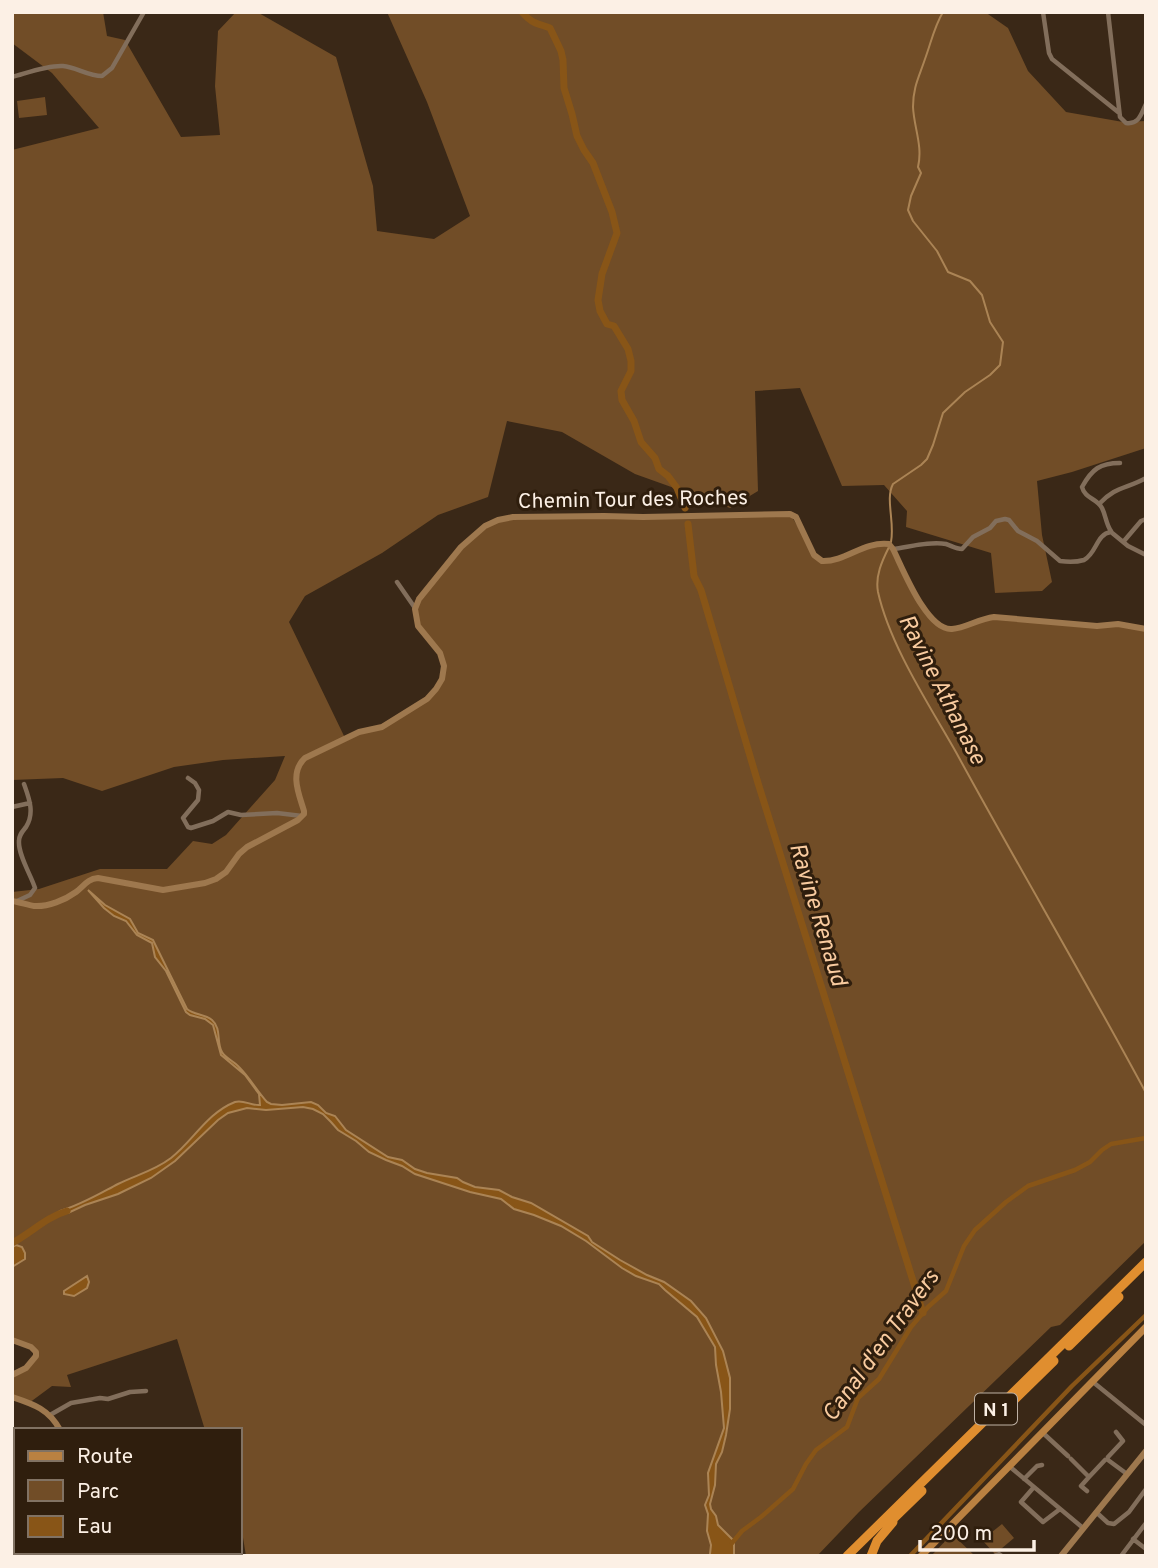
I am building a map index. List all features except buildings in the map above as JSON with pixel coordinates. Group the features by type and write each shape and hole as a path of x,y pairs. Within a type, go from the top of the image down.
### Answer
{"highway":[{"name":"N 1","path":"847,1556 1146,1262"},
{"name":"N 1","path":"855,1556 1146,1270"},
{"path":"871,1556 877,1541 902,1511"}],"main road":[{"path":"921,1556 1146,1327"}],"street":[{"path":"12,78 64,66 102,76 111,68 144,12"},
{"path":"1043,12 1052,59 1119,112"},
{"path":"1108,12 1120,117 1126,123 1135,123 1146,104"},
{"path":"1120,463 1096,468 1083,484 1082,490 1102,508 1111,532 1128,546 1146,555"},
{"path":"1099,504 1113,490 1146,478"},
{"name":"Chemin Tour des Roches","path":"415,609 419,599 461,547 485,526 513,517 790,514 796,517 814,555 821,561 837,559 878,543 888,544 893,549"},
{"path":"1111,532 1102,536 1087,558 1080,561 1057,560 1037,541 1018,531 1009,520 1004,519 973,537 959,550 946,544 893,549 925,612 946,629 957,629 984,618 994,617 1097,626 1118,624 1146,629"},
{"path":"1124,541 1141,521 1146,519"},
{"path":"14,901 38,906 57,901 75,892 92,878 163,890 216,879 226,872 239,853 247,847 302,816 304,811 295,783 301,761 359,732 382,727 427,699 442,679 440,653 418,626 412,602 397,582"},
{"path":"188,778 199,790 198,800 183,818 191,828 213,821 228,812 241,815 277,813 302,816"},
{"path":"14,901 30,895 35,888 18,845 20,835 31,817 24,784"},
{"path":"12,807 30,804"},
{"path":"12,1340 31,1347 36,1356 26,1368 12,1375"},
{"path":"1093,1381 1146,1424"},
{"path":"50,1415 71,1403 146,1391"},
{"path":"12,1397 37,1406 50,1415 59,1428"},
{"path":"55,1421 62,1408"},
{"path":"1042,1432 1089,1477"},
{"path":"1087,1491 1081,1486 1123,1441 1116,1432"},
{"path":"1061,1556 1144,1455"},
{"path":"1107,1459 1127,1474"},
{"path":"1024,1479 1037,1466 1042,1465"},
{"path":"1009,1466 1083,1528"},
{"path":"1034,1487 1021,1502 1043,1522 1060,1509"},
{"path":"1096,1512 1108,1523 1114,1524 1129,1512 1146,1489"},
{"path":"1121,1556 1146,1523"},
{"path":"1133,1539 1146,1549"},
{"path":"994,1556 1002,1556"}],"green space":[{"path":"14,12 103,12 107,36 125,40 181,137 220,135 215,86 218,31 236,12 257,12 336,57 373,186 377,231 434,239 470,216 427,102 387,12 985,12 1008,28 1028,71 1066,112 1123,122 1146,121 1146,448 1037,481 1042,535 1052,582 1042,591 995,593 991,553 906,527 907,511 884,485 842,486 800,388 755,391 758,491 730,508 635,474 562,432 507,421 488,497 438,515 382,553 305,596 289,622 345,738 371,730 427,699 442,679 440,653 418,626 415,609 461,547 498,520 790,514 818,559 831,561 870,545 889,544 925,612 946,629 984,618 1063,624 1118,624 1146,629 1146,1241 1060,1325 1051,1327 817,1556 246,1556 242,1531 242,1428 204,1428 177,1339 67,1375 71,1387 52,1386 29,1403 12,1397 12,1375 26,1368 36,1352 12,1340 12,892 39,889 100,869 167,869 193,841 212,844 226,835 275,780 285,756 223,760 174,767 102,791 63,778 12,780 12,150 99,128 52,73 12,43"},
{"path":"45,97 47,115 19,118 17,101"},
{"path":"1002,1524 1014,1538 995,1554 982,1540"},
{"path":"952,1534 975,1556 931,1556"}],"water":[{"path":"88,890 105,905 130,919 138,933 153,940 187,1009 209,1018 215,1024 223,1054 243,1071 267,1102 282,1105 311,1102 335,1116 346,1130 388,1157 402,1160 427,1173 457,1178 475,1187 499,1190 531,1203 588,1236 592,1242 620,1260 664,1282 691,1301 706,1318 723,1351 730,1378 730,1409 726,1435 716,1464 715,1485 710,1504 718,1525 734,1541 734,1556 710,1554 711,1545 707,1531 708,1514 705,1505 709,1495 708,1473 724,1428 715,1347 697,1317 659,1284 622,1268 561,1226 514,1209 501,1199 415,1174 369,1152 338,1130 323,1114 303,1107 266,1110 247,1108 228,1113 175,1161 151,1178 68,1213 58,1213 165,1162 225,1107 238,1101 260,1105 259,1094 245,1075 221,1055 213,1025 186,1012 166,971 155,957 152,943 137,935 126,921 104,908"},
{"path":"12,1247 22,1247 25,1259 12,1267"},
{"path":"87,1276 87,1288 74,1296 64,1294 64,1291"}],"waterway":[{"name":"Ravine Renaud","path":"522,12 532,21 550,28 561,51 564,88 577,136 593,163 612,212 617,233 602,274 598,300 607,324 614,326 628,349 631,361 631,371 621,391 622,400 634,421 641,442 655,458 659,469 677,488 685,508"},
{"name":"Ravine Athanase","path":"891,542 890,497 893,484 927,459 943,413 1000,365 1003,342 990,322 982,295 970,281 948,272 937,251 913,221 908,210 921,173 918,167 914,94 943,12"},
{"name":"Ravine Renaud","path":"688,524 694,576 701,590 758,783 923,1313"},
{"name":"Ravine Athanase","path":"889,547 880,569 877,586 901,654 1146,1093"},
{"name":"Canal d'en Travers","path":"732,1543 742,1531 793,1489 816,1450 847,1427 858,1398 879,1379 911,1327 946,1291 964,1246 975,1230 1028,1186 1075,1170 1090,1162 1111,1144 1146,1138"},
{"path":"12,1243 52,1217 67,1211"},
{"path":"910,1556 1072,1386 1146,1315"}]}
